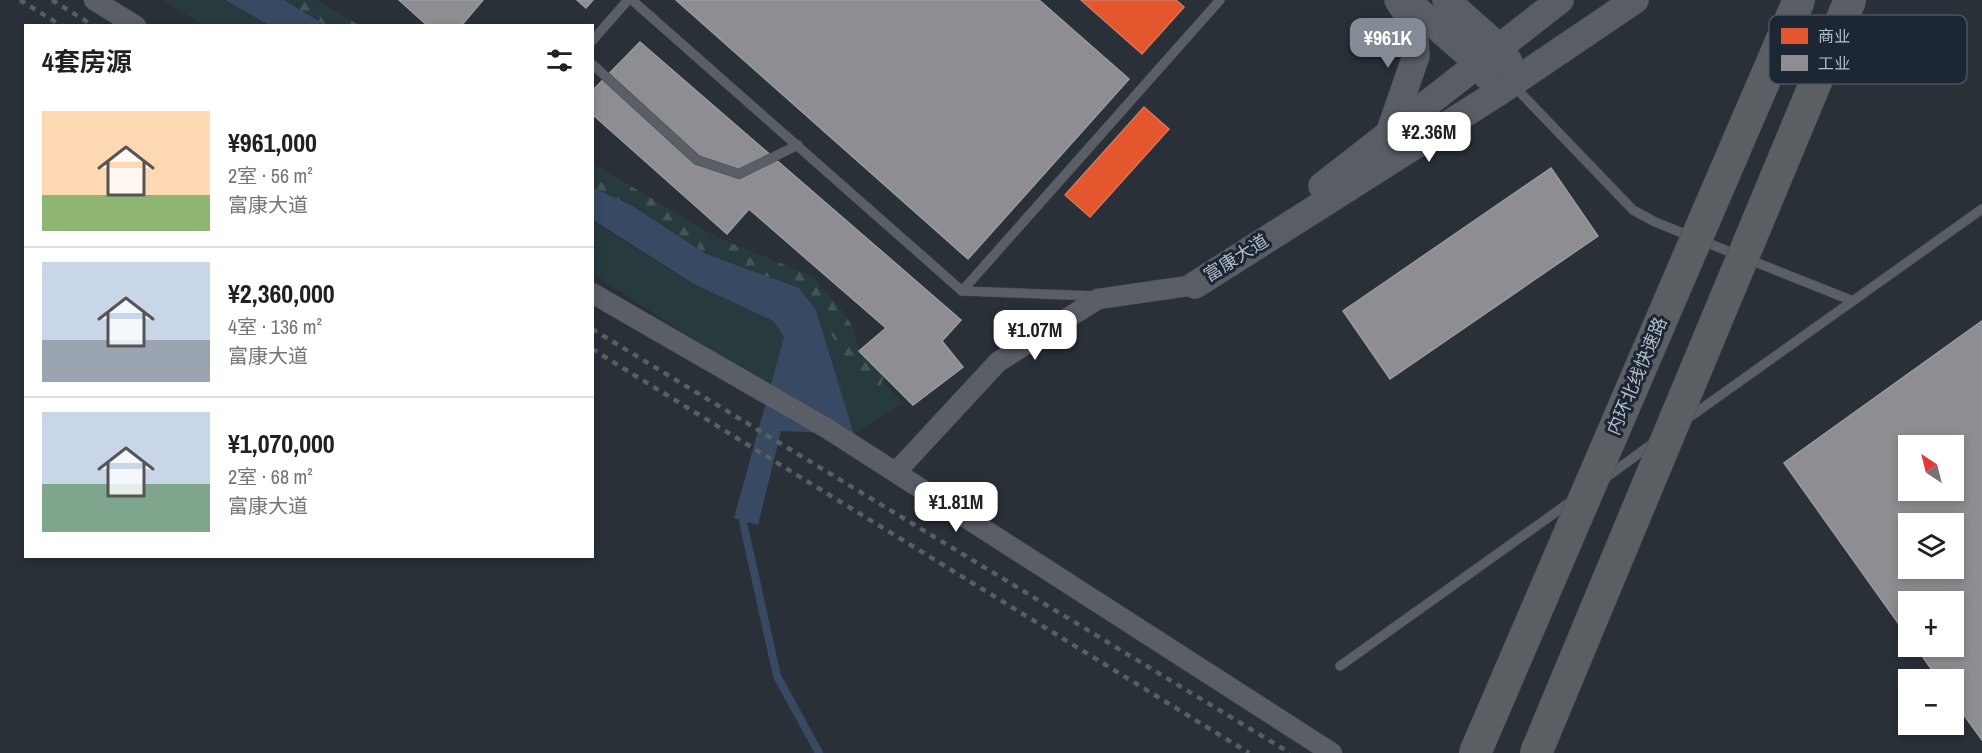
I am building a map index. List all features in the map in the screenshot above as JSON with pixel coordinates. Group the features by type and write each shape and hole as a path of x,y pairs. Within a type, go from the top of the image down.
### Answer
{"highway":[{"name":"内环北线快速路","path":"1793,15 1799,0"},
{"path":"1844,15 1850,0"},
{"name":"内环北线快速路","path":"1475,753 1769,70"},
{"path":"1536,753 1815,84"}],"main road":[{"path":"1389,134 1416,56 1414,25 1398,0"},
{"path":"1406,0 1478,63 1510,84"},
{"path":"1446,0 1499,47 1510,84"},
{"name":"富康大道","path":"1196,285 1560,0"},
{"name":"富康大道","path":"1196,285 1510,84 1635,0"}],"street":[{"path":"94,0 133,24"},
{"path":"896,472 998,362 1098,299 1196,285"},
{"path":"594,294 828,429 1332,753"}],"lane":[{"path":"594,39 630,0 962,291 1115,297"},
{"path":"962,291 1220,0"},
{"path":"594,66 697,160 739,174 798,145"},
{"path":"1510,84 1633,210 1655,222 1853,301"},
{"path":"1340,666 1982,209"}],"green space":[{"path":"163,0 225,0 267,24 200,24"},
{"path":"284,0 316,0 357,24 323,24"},
{"path":"594,164 716,237 812,276 845,314 854,330 859,351 884,376 881,385 868,393 816,310 799,288 706,254 631,205 594,187"},
{"path":"594,222 694,284 773,321 784,337 770,388 594,275"},
{"path":"816,310 868,393 881,385 882,380 903,403 854,434"}],"water":[{"path":"225,0 284,0 323,24 267,24"},
{"path":"594,188 631,205 706,254 799,288 816,310 854,434 781,431 758,525 734,518 784,337 773,321 694,284 594,221"}],"building: 商业":[{"path":"1081,0 1176,0 1184,7 1142,54"},
{"path":"1144,107 1169,129 1090,217 1065,195"}],"building: 工业":[{"path":"399,0 483,0 463,24 426,24"},
{"path":"577,0 593,0 586,8"},
{"path":"676,0 1039,0 1129,79 968,259"},
{"path":"640,42 961,320 942,341 963,367 913,405 859,351 886,328 749,209 727,234 594,116 594,89"},
{"path":"1551,168 1598,236 1390,379 1343,311"},
{"path":"1982,321 1982,740 1964,715 1964,669 1931,669 1923,657 1964,657 1964,591 1898,591 1898,623 1784,463"}],"waterway":[{"path":"750,513 743,522 777,676 819,753"}],"railway":[{"path":"20,0 59,24"},
{"path":"52,0 91,24"},
{"path":"594,330 1290,753"},
{"path":"594,350 1249,753"}]}
